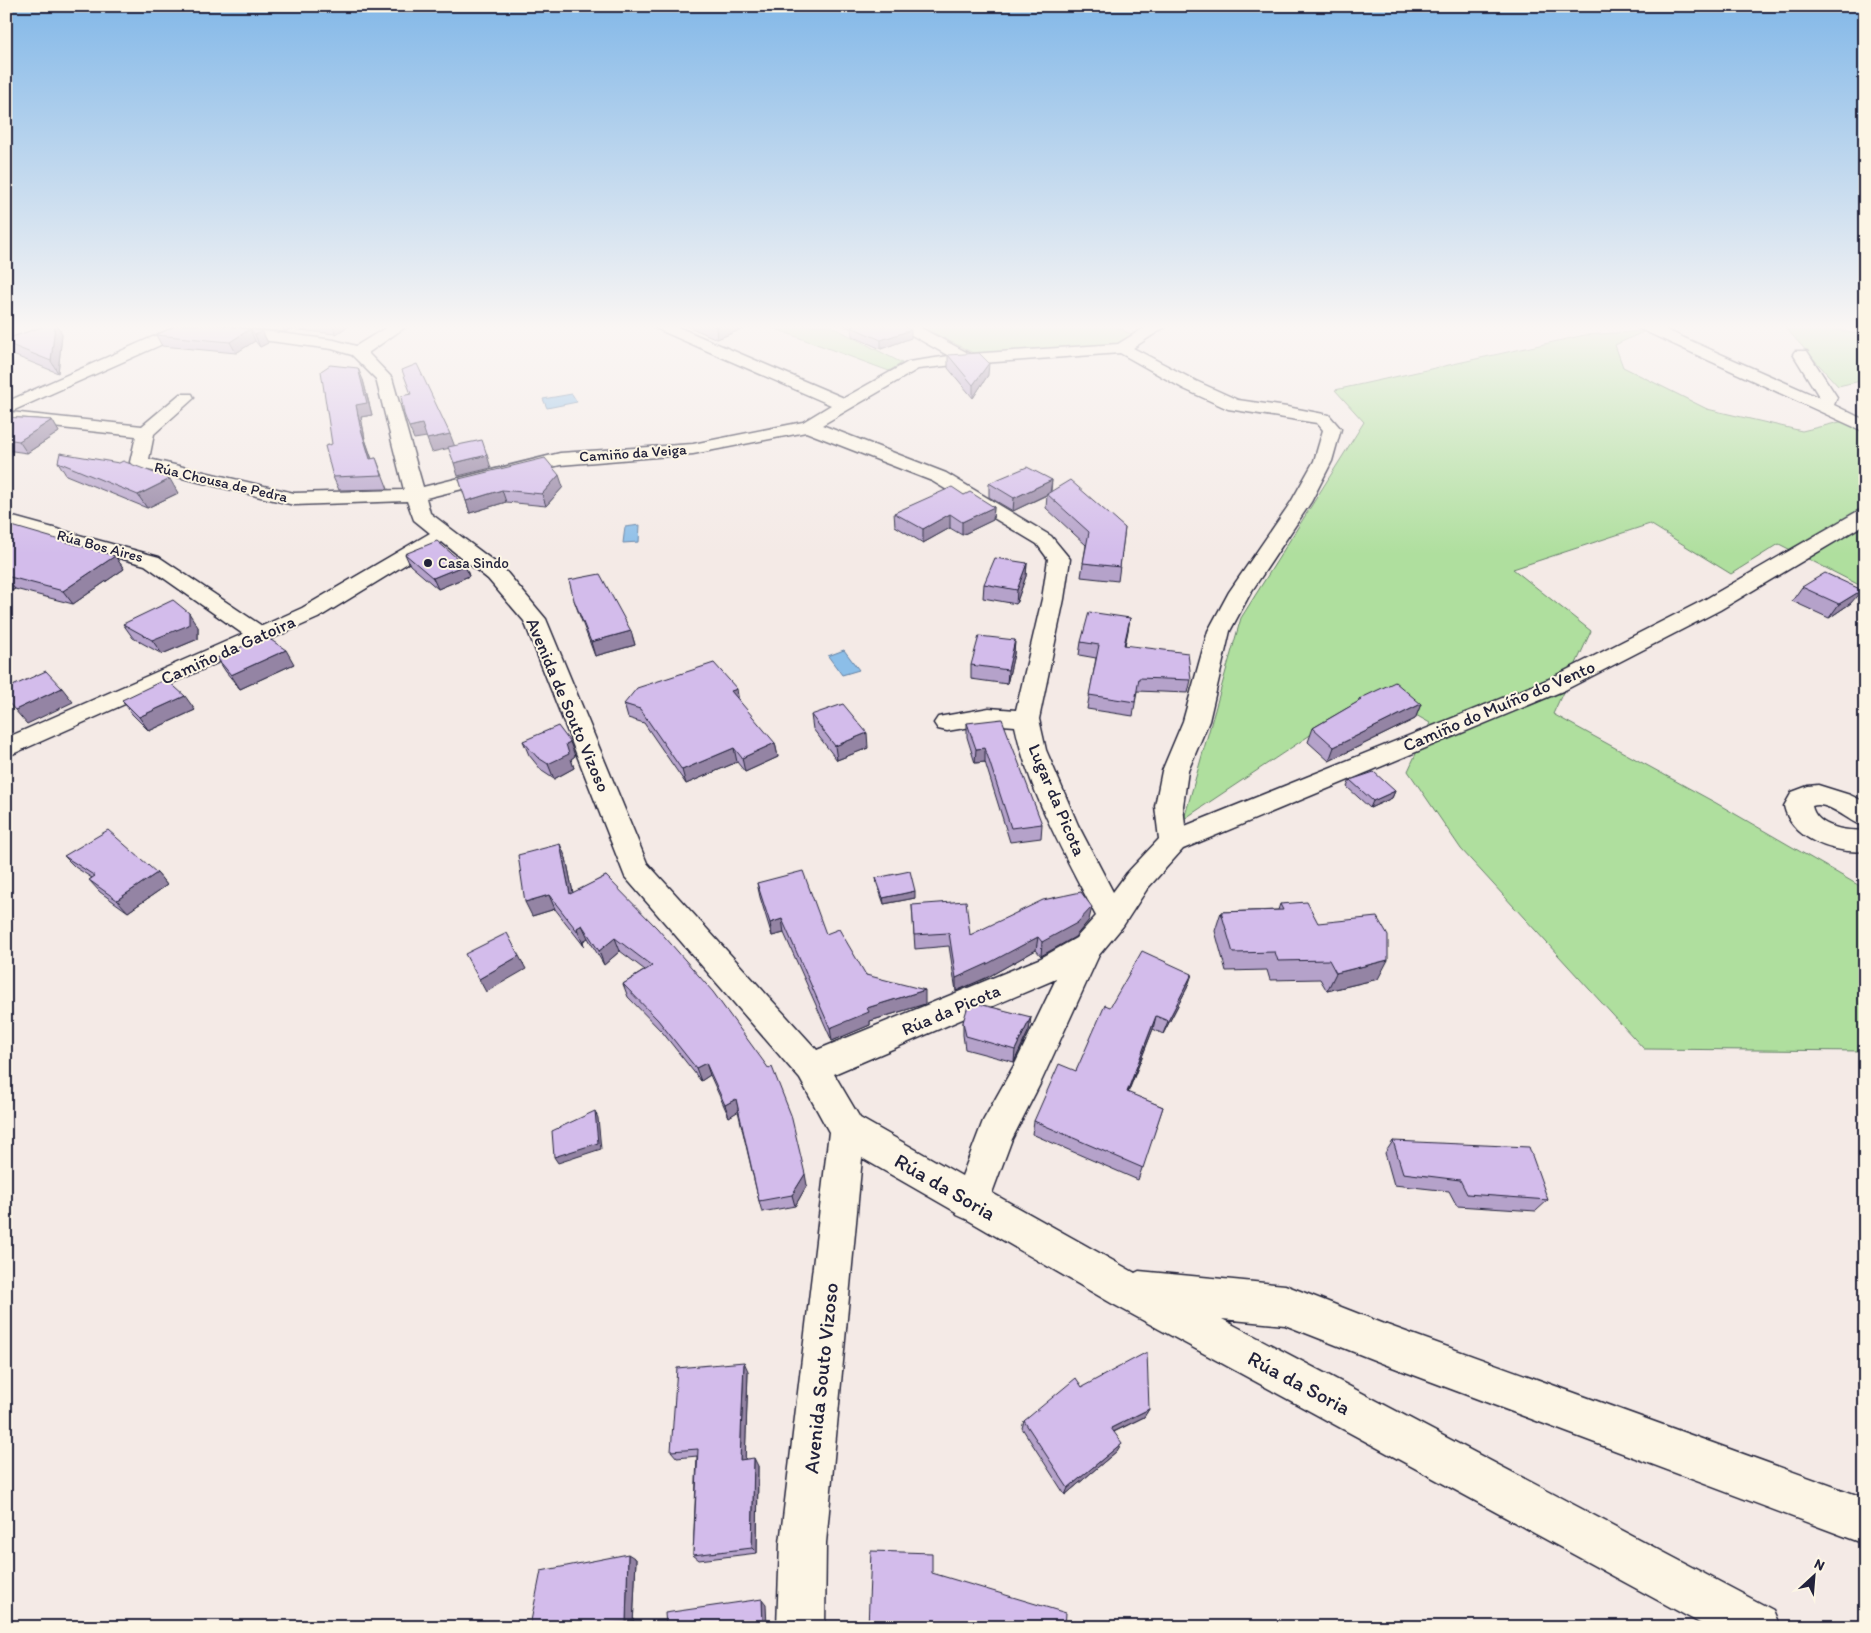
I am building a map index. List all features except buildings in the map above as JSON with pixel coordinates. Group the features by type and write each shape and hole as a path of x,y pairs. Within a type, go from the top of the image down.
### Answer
{"street":[{"path":"6,408 21,401"},
{"path":"6,418 146,432 182,401"},
{"name":"Avenida de Souto Vizoso","path":"390,401 421,516 496,574 535,619 635,868 812,1068 847,1130"},
{"path":"836,401 845,405"},
{"name":"Camiño da Veiga","path":"414,495 560,459 693,449 808,426 852,401"},
{"path":"970,1202 996,1133 1028,1073 1087,947 1112,918 1137,881 1173,842 1169,806 1175,772 1196,721 1219,632 1240,592 1284,531 1323,461 1332,429 1323,419 1234,405 1225,401"},
{"path":"1812,401 1865,427"},
{"path":"1825,407 1827,401"},
{"name":"Lugar da Picota","path":"808,426 939,477 1044,540 1059,559 1053,599 1026,719 1032,750 1054,800 1112,918"},
{"name":"Rúa Chousa de Pedra","path":"146,432 139,462 294,499 414,495"},
{"name":"Camiño do Muíño do Vento","path":"1173,842 1556,685 1712,605 1865,516"},
{"name":"Rúa Bos Aires","path":"6,521 152,560 261,636"},
{"name":"Camiño da Gatoira","path":"6,748 310,613 442,534"},
{"path":"947,723 989,716 1026,719"},
{"name":"Rúa da Picota","path":"812,1068 1052,967 1087,947"},
{"name":"Rúa da Soria","path":"847,1130 1125,1289 1756,1627"},
{"name":"Avenida Souto Vizoso","path":"801,1627 803,1543 847,1130"},
{"path":"1125,1289 1285,1305 1387,1346 1865,1521"}],"green space":[{"path":"1345,401 1691,401 1707,409 1802,431 1865,416 1865,588 1779,544 1731,574 1650,524 1513,569 1591,631 1553,714 1716,803 1865,889 1865,1051 1644,1049 1461,849 1408,771 1430,723 1375,692 1184,819 1241,618 1364,422"}],"water":[{"path":"544,401 577,402 547,408"},
{"path":"640,525 639,542 623,543 625,527"},
{"path":"844,650 859,670 842,675 828,656"}],"place":[{"name":"Casa Sindo","path":"428,563"}]}
